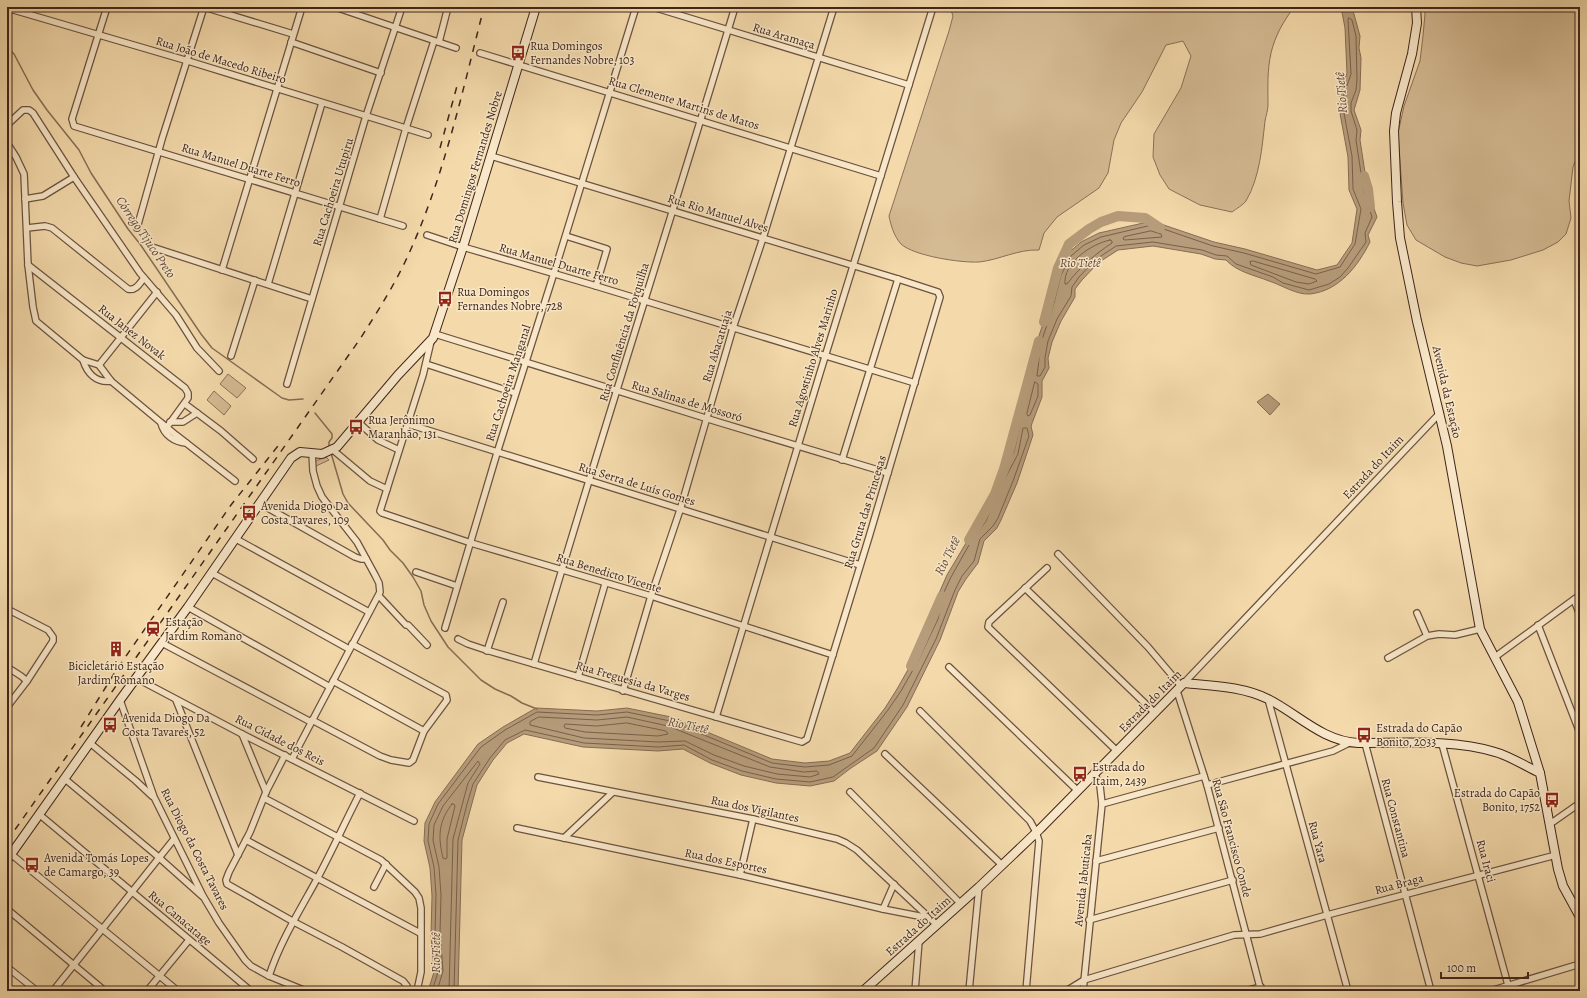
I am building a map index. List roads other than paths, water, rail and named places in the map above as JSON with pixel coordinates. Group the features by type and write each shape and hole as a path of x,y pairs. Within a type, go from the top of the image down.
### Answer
{"street":[{"path":"98,35 107,7"},
{"path":"137,228 158,152 204,7 293,34"},
{"path":"222,270 302,7"},
{"path":"335,7 349,9 396,28 456,48"},
{"name":"Rua Cachoeira Utupiru","path":"286,384 340,208 366,116 402,7"},
{"path":"380,219 406,128 448,7"},
{"name":"Rua Domingos Fernandes Nobre","path":"380,511 408,424 433,337 463,247 536,7"},
{"name":"Rua Cachoeira Manganal","path":"445,628 497,453 566,236 636,7"},
{"name":"Rua Aramaça","path":"653,7 909,85"},
{"name":"Rua Confluência da Forquilha","path":"534,664 561,570 735,7"},
{"name":"Rua Abacatuaja","path":"623,691 651,596 680,510 733,328 763,238 834,7"},
{"name":"Rua Agostinho Alves Marinho","path":"716,717 742,627 933,7"},
{"name":"Avenida da Estação","path":"1416,7 1414,43 1409,68 1396,113 1394,131 1400,238 1453,474 1480,629 1518,702 1540,773 1563,886 1580,917"},
{"name":"Rua João de Macedo Ribeiro","path":"7,8 188,61 428,135"},
{"name":"Rua Manuel Duarte Ferro","path":"98,35 72,119 73,125 296,193 340,208 403,226"},
{"path":"291,42 381,73"},
{"name":"Rua Clemente Martins de Matos","path":"480,53 881,176"},
{"path":"268,284 322,102"},
{"path":"7,125 24,110 29,110 33,114 74,177 144,278 157,292 187,331 197,348 219,371"},
{"path":"7,143 22,170 27,228 28,265 36,321 83,360 99,365 111,381 161,422 168,424 183,422 197,413"},
{"name":"Rua Rio Manuel Alves","path":"491,156 673,210 938,292"},
{"path":"25,200 43,196 74,177"},
{"path":"27,228 45,226 52,228 128,289 131,290 135,288 144,278"},
{"name":"Rua Manuel Duarte Ferro","path":"427,235 915,383"},
{"path":"566,236 607,249 596,286"},
{"path":"152,247 312,299"},
{"name":"Rua Janez Novak","path":"28,265 185,388 188,396 185,404"},
{"path":"842,460 898,279"},
{"path":"231,356 255,280"},
{"path":"99,365 157,292"},
{"name":"Rua Gruta das Princesas","path":"804,740 833,655 888,474 940,297 938,292"},
{"path":"178,991 104,929 9,857 188,607 291,458 300,452 322,454 332,450 340,444 398,375 433,337"},
{"name":"Rua Salinas de Mossoró","path":"433,337 526,362 617,392 888,474"},
{"path":"83,360 86,367 95,378 104,382 111,381"},
{"path":"426,364 516,393"},
{"path":"168,424 185,404 221,431 253,459"},
{"name":"Estrada do Itaim","path":"863,991 919,940 933,921 960,903 979,887 1181,687 1440,414"},
{"path":"161,422 162,429 165,433 176,442 186,443"},
{"path":"358,422 378,440 399,450"},
{"path":"168,424 186,443 235,481"},
{"name":"Rua Serra de Luís Gomes","path":"408,424 860,565"},
{"path":"332,450 370,481 387,489"},
{"path":"292,759 380,592 379,583 350,532 322,497 313,471 312,453"},
{"path":"259,503 355,557 366,559"},
{"name":"Rua Benedicto Vicente","path":"380,511 384,515 471,543 605,584 651,596 742,627 833,655"},
{"path":"236,539 369,612"},
{"path":"1058,554 1148,647 1181,687 1225,686 1268,699 1320,732 1351,742 1442,744 1480,748 1497,752 1540,773"},
{"path":"1047,568 989,622 988,626 1116,751"},
{"path":"416,572 457,586"},
{"path":"162,643 380,756 391,760 409,763 413,760 424,731 442,708 447,700 447,697 212,573"},
{"path":"578,677 605,584"},
{"path":"1025,588 1155,713"},
{"path":"1495,657 1580,595"},
{"path":"379,596 427,645"},
{"path":"1574,600 1580,615"},
{"path":"488,650 503,602"},
{"path":"188,607 330,687"},
{"path":"7,609 48,630 53,637 53,641 47,653 7,707"},
{"path":"1417,613 1427,636"},
{"path":"1538,625 1580,733"},
{"path":"1388,658 1427,636 1439,634 1455,635 1480,629"},
{"name":"Rua Freguesia da Varges","path":"458,639 468,644 623,691 804,740"},
{"path":"7,667 22,676 27,681"},
{"path":"949,667 1077,790"},
{"name":"Rua Cidade dos Reis","path":"136,678 242,734 414,821"},
{"path":"333,681 424,731"},
{"name":"Rua São Francisco Conde","path":"1181,687 1261,989"},
{"name":"Rua Yara","path":"1268,699 1348,991"},
{"name":"Rua Diogo da Costa Tavares","path":"120,700 154,797 203,896 219,923 245,960 252,966 269,976 306,991"},
{"path":"176,700 238,855"},
{"path":"920,710 1030,821 1036,832 1039,841 1026,991"},
{"path":"242,734 266,792"},
{"path":"1207,785 1333,751 1351,742"},
{"path":"90,743 154,797"},
{"name":"Rua Constantina","path":"1365,743 1431,991"},
{"name":"Rua Iraci","path":"1442,744 1479,874 1508,985"},
{"path":"885,754 1002,864"},
{"path":"285,755 266,792 246,840 229,872 226,882 229,886 403,981 406,988"},
{"name":"Avenida Jabuticaba","path":"1082,991 1102,804 1100,786 1094,773"},
{"path":"1102,804 1204,776"},
{"name":"Rua dos Vigilantes","path":"538,777 753,819 828,837 846,843 857,850 933,921"},
{"path":"65,779 160,857 203,896"},
{"path":"564,838 613,792"},
{"path":"850,792 960,903"},
{"path":"269,976 278,954 360,793"},
{"path":"264,798 386,864 415,892 419,898 422,908 420,933 421,972 418,991"},
{"path":"1550,824 1580,803"},
{"name":"Rua Canacatage","path":"40,815 251,991"},
{"path":"740,875 753,819"},
{"name":"Rua dos Esportes","path":"518,828 740,875 933,921"},
{"path":"1096,861 1219,828"},
{"path":"53,991 104,929 174,839"},
{"path":"246,840 420,933"},
{"name":"Rua Braga","path":"1066,991 1084,980 1234,935 1260,934 1479,874 1556,855"},
{"path":"374,887 386,864"},
{"path":"1089,920 1233,880"},
{"path":"884,909 894,884"},
{"path":"969,991 979,887"},
{"path":"7,909 105,991"},
{"path":"147,991 189,940"},
{"path":"914,991 919,940"},
{"path":"1490,991 1580,964"},
{"path":"7,967 37,991"},
{"path":"1245,991 1261,989"}],"water":[{"path":"1341,7 1352,7 1360,36 1360,90 1354,110 1361,130 1360,140 1368,192 1377,217 1368,235 1370,242 1360,260 1346,276 1339,283 1330,288 1320,292 1305,294 1246,273 1235,268 1226,260 1153,246 1118,250 1098,263 1075,289 1075,297 1061,321 1052,342 1048,358 1049,368 1042,381 1042,397 1031,426 1033,435 1017,483 1001,520 997,528 984,541 978,563 958,592 940,640 907,707 877,751 834,781 810,786 776,783 741,775 710,763 683,749 658,751 583,747 524,734 507,743 493,760 477,785 462,840 458,991 428,991 434,972 431,934 432,896 430,868 424,841 425,823 435,802 478,744 503,727 536,708 597,711 627,708 671,717 772,759 805,763 829,761 850,753 885,708 914,659 934,617 940,591 947,575 982,519 1014,452 1033,372 1037,342 1057,274 1067,254 1081,242 1099,233 1152,221 1214,242 1245,249 1317,270 1337,265 1352,243 1357,209 1349,190 1348,157 1339,108 1340,93 1347,73 1345,28"},
{"path":"1268,394 1280,404 1270,415 1257,402"}],"waterway":[{"name":"Córrego Tijuco Preto","path":"7,47 14,54 33,90 79,150 91,173 128,229 212,348 282,398 289,400 303,399"},
{"name":"Rio Tietê","path":"1364,176 1368,189 1370,207"},
{"name":"Rio Tietê","path":"1044,322 1058,268 1069,244 1101,222 1118,216 1145,218 1160,228"},
{"name":"Rio Tietê","path":"969,540 995,494 1004,469 1039,341"},
{"name":"Córrego Tijuco Preto","path":"315,413 332,434 332,438 329,442 329,448"},
{"name":"Córrego Tijuco Preto","path":"331,453 343,494 348,503 383,540 413,577 421,591 424,605 431,621 448,647 481,680 522,703 537,709"},
{"name":"Rio Tietê","path":"911,666 942,596"}],"railway":[{"path":"7,841 360,339 389,292 405,262 418,232 441,169 484,7"},
{"path":"440,148 457,86"},
{"path":"81,727 117,669 231,505 278,446"}],"place":[{"name":"Rua Domingos Fernandes Nobre, 103","path":"518,53"},
{"name":"Rua Domingos Fernandes Nobre, 728","path":"445,299"},
{"name":"Rua Jerônimo Maranhão, 131","path":"356,427"},
{"name":"Avenida Diogo Da Costa Tavares, 109","path":"249,513"},
{"name":"Estação Jardim Romano","path":"153,629"},
{"name":"Bicicletário Estação Jardim Romano","path":"116,649"},
{"name":"Avenida Diogo Da Costa Tavares, 52","path":"110,725"},
{"name":"Estrada do Capão Bonito, 2033","path":"1364,735"},
{"name":"Estrada do Itaim, 2439","path":"1080,774"},
{"name":"Estrada do Capão Bonito, 1752","path":"1552,800"},
{"name":"Avenida Tomás Lopes de Camargo, 39","path":"32,865"}]}
